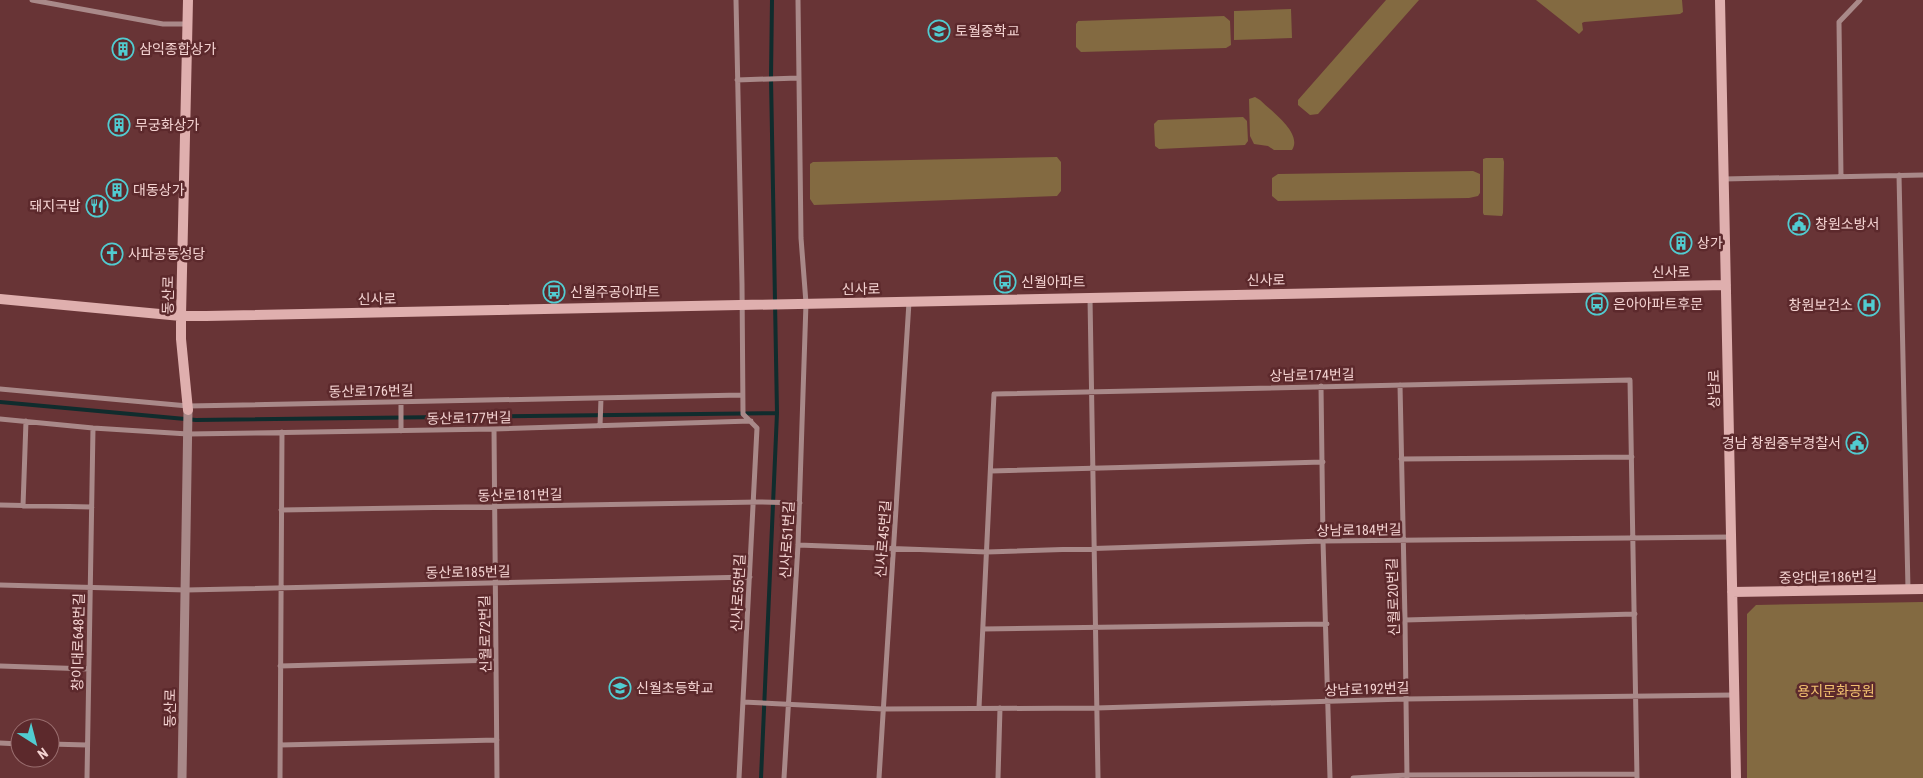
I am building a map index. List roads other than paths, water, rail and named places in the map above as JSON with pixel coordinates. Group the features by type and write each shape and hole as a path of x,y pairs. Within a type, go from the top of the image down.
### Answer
{"main road":[{"name":"동산로","path":"188,0 181,316 181,339 188,408"},
{"name":"상남로","path":"1720,0 1736,778"},
{"name":"신사로","path":"0,299 181,316 1726,285"},
{"name":"중앙대로186번길","path":"1732,592 1923,589"}],"street":[{"path":"32,0 162,24 188,24"},
{"path":"736,0 743,305 742,397"},
{"name":"신사로51번길","path":"784,778 800,503 806,303 801,238 798,0"},
{"path":"1840,177 1838,22 1860,0"},
{"path":"737,80 798,78"},
{"path":"1899,175 1908,589"},
{"path":"1724,179 1923,175"},
{"path":"1090,298 1098,778"},
{"name":"신사로45번길","path":"879,778 909,302"},
{"name":"상남로174번길","path":"991,470 994,394 1322,386 1630,380 1632,457"},
{"name":"신월로20번길","path":"1400,385 1407,777"},
{"path":"1322,386 1323,542 1327,624 1330,778"},
{"name":"동산로176번길","path":"0,390 188,408 742,397"},
{"name":"신사로55번길","path":"739,778 746,702 757,428 743,414 742,397"},
{"path":"600,424 601,400"},
{"path":"401,404 401,431"},
{"name":"동산로","path":"182,778 188,408"},
{"name":"동산로177번길","path":"0,419 93,428 282,432 401,431 600,424 750,422"},
{"path":"23,506 26,421"},
{"name":"창이대로648번길","path":"86,778 93,428"},
{"name":"신월로72번길","path":"494,429 497,778"},
{"path":"280,778 282,432"},
{"path":"1353,778 1637,776 1632,457 1401,459"},
{"path":"979,708 991,470 1323,462"},
{"name":"동산로181번길","path":"281,510 753,502 800,503"},
{"path":"0,505 92,507"},
{"name":"상남로184번길","path":"798,545 987,552 1323,542 1731,538"},
{"name":"동산로185번길","path":"0,586 186,590 750,577"},
{"path":"1405,620 1635,614"},
{"path":"983,629 1327,624"},
{"path":"280,666 496,660"},
{"path":"0,666 89,669"},
{"name":"상남로192번길","path":"746,702 883,709 1096,708 1405,699 1735,695"},
{"path":"998,778 1000,708"},
{"path":"280,745 497,740"},
{"path":"60,744 87,745"}],"waterway":[{"path":"761,778 777,413 771,78 772,0"},
{"path":"0,402 196,420 777,413"}],"place":[{"name":"토월중학교","path":"939,31"},
{"name":"삼익종합상가","path":"123,49"},
{"name":"무궁화상가","path":"119,125"},
{"name":"대동상가","path":"117,190"},
{"name":"돼지국밥","path":"97,206"},
{"name":"창원소방서","path":"1799,224"},
{"name":"상가","path":"1681,243"},
{"name":"사파공동성당","path":"112,254"},
{"name":"신월아파트","path":"1005,282"},
{"name":"신월주공아파트","path":"554,292"},
{"name":"은아아파트후문","path":"1597,304"},
{"name":"창원보건소","path":"1869,305"},
{"name":"경남 창원중부경찰서","path":"1857,443"},
{"name":"신월초등학교","path":"620,688"}],"park label":[{"name":"용지문화공원","path":"1836,691"}]}
